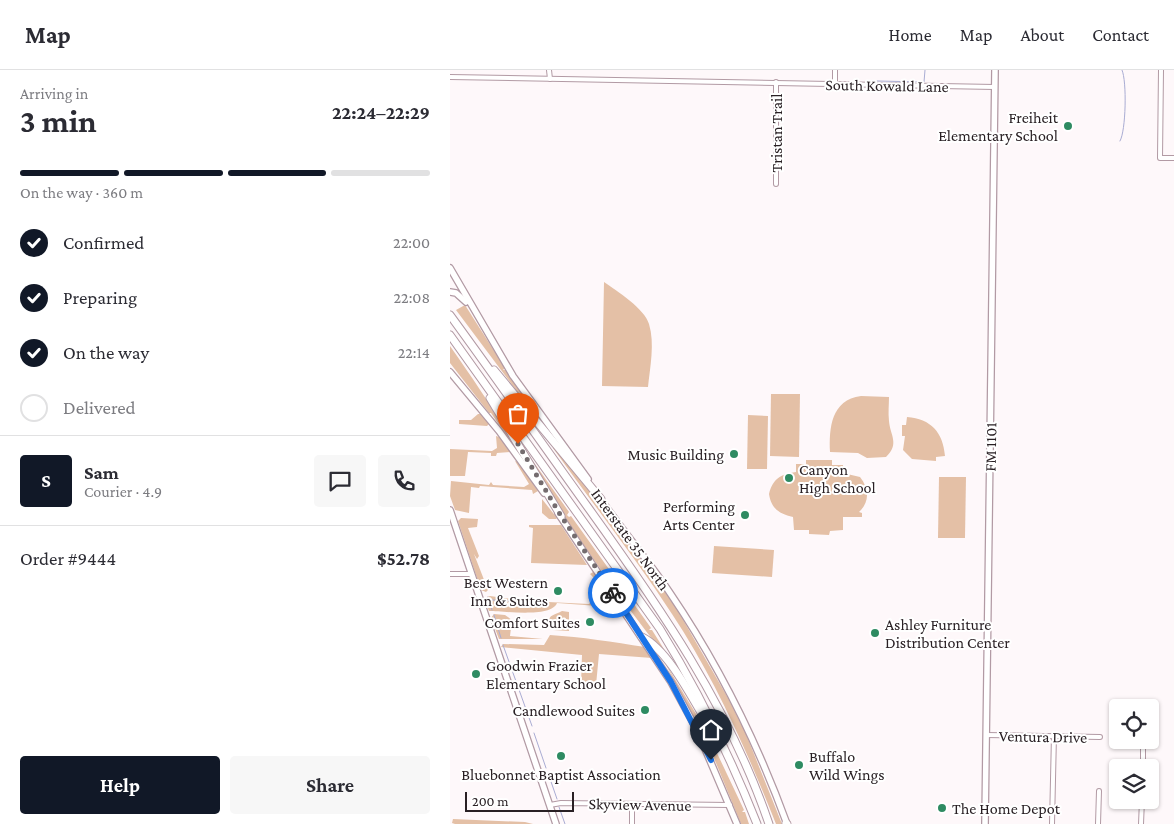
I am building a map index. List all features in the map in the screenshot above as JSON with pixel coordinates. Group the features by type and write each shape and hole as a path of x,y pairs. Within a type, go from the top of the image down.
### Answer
{"highway":[{"path":"451,316 678,636 702,676 733,737 769,824"},
{"path":"450,335 660,629 689,677 730,758 757,824"},
{"path":"483,360 502,378 600,499"},
{"path":"479,377 561,516"},
{"path":"642,637 656,648 674,671 730,758"}],"main road":[{"name":"FM 1101","path":"984,824 995,70"},
{"name":"Interstate 35 North","path":"450,268 472,309 519,385 586,476 600,499 669,590 723,679 759,752 787,824"},
{"path":"450,292 460,295 472,309"},
{"path":"450,372 500,431 561,516 642,637 689,714 737,824"},
{"path":"450,510 556,824"}],"street":[{"path":"458,70 458,78"},
{"path":"550,70 550,79"},
{"path":"835,70 835,84"},
{"path":"1161,70 1160,158 1174,158"},
{"name":"South Kowald Lane","path":"450,77 995,87"},
{"name":"Tristan Trail","path":"776,82 776,184"},
{"path":"450,574 471,574"},
{"name":"Ventura Drive","path":"986,735 1100,737"},
{"path":"1052,824 1054,735"},
{"path":"1098,824 1099,791"},
{"name":"Skyview Avenue","path":"550,805 561,803 730,805"},
{"path":"632,804 632,824"},
{"path":"1141,824 1142,809"}],"shaded area":[{"path":"604,282 636,306 649,324 652,347 648,387 602,386"},
{"path":"465,305 505,368 503,370 506,370 536,412 534,414 456,310"},
{"path":"450,346 514,442 512,444 491,413 489,413 450,363"},
{"path":"771,394 800,394 799,457 770,456"},
{"path":"861,396 889,397 889,418 893,448 886,457 867,458 858,453 830,452 831,425 834,416 843,403"},
{"path":"478,414 482,414 489,424 487,426 459,424 459,420 471,420"},
{"path":"748,415 768,416 767,469 747,469"},
{"path":"907,417 923,421 934,428 942,440 945,456 936,457 936,461 912,459 903,450 905,436 902,436 902,425 906,425"},
{"path":"496,436 499,437 511,452 497,453 496,456 491,456 491,453 468,452 465,476 450,476 450,449 492,451 497,448"},
{"path":"555,446 648,568 678,611 728,698 746,734 782,824 776,824 729,716 688,639 643,572 553,448"},
{"path":"530,457 569,512 567,515 571,516 651,628 649,630 652,630 677,670 637,619 580,540 528,458"},
{"path":"806,460 832,460 832,465 843,465 843,473 860,477 867,490 867,499 859,512 862,513 862,517 843,517 843,530 830,531 829,535 809,534 809,530 794,530 793,517 776,510 769,494 778,478 796,472 796,464 806,464"},
{"path":"515,461 518,462 538,491 533,494 532,490 471,487 469,513 455,510 450,496 451,481 489,485 491,482 493,485 524,487 529,484"},
{"path":"939,477 966,477 965,538 938,538"},
{"path":"542,499 556,519 549,519 542,513"},
{"path":"461,518 478,519 477,527 468,528 479,556 477,559 474,554 488,590 486,592 481,590 458,521"},
{"path":"529,525 561,525 587,565 531,563 533,528 529,527"},
{"path":"714,546 774,550 772,577 712,573"},
{"path":"593,572 622,611 621,613 616,614 612,607 557,603 553,608 546,611 489,611 485,601 490,596 528,601 589,604 598,594 595,592 599,588 596,587 601,585 590,574"},
{"path":"562,611 569,612 569,631 553,630 548,625 552,615"},
{"path":"494,614 505,615 512,620 510,636 543,639 499,639 491,618"},
{"path":"550,635 586,638 645,647 652,658 599,654 596,685 581,684 582,655 501,647 503,644 544,645"},
{"path":"664,661 707,732 705,733 708,734 749,824 741,824 709,746"},
{"path":"453,819 533,824 455,824 452,823"}],"waterway":[{"path":"877,81 924,82 925,70"},
{"path":"1120,141 1124,127 1125,106 1125,84 1122,70"},
{"path":"488,597 492,610"},
{"path":"492,600 527,602"},
{"path":"494,615 501,638"},
{"path":"503,645 532,726"},
{"path":"534,733 546,768"},
{"path":"548,773 557,799"},
{"path":"559,807 565,824"}],"way so far":[{"path":"518,444 561,516 613,593"}],"place":[{"name":"Freiheit Elementary School","path":"1068,126"},
{"name":"Music Building","path":"734,454"},
{"name":"Canyon High School","path":"789,478"},
{"name":"Performing Arts Center","path":"745,515"},
{"name":"Best Western Inn & Suites","path":"558,591"},
{"name":"Comfort Suites","path":"590,622"},
{"name":"Ashley Furniture Distribution Center","path":"875,633"},
{"name":"Goodwin Frazier Elementary School","path":"476,674"},
{"name":"Candlewood Suites","path":"645,710"},
{"name":"Bluebonnet Baptist Association","path":"561,756"},
{"name":"Buffalo Wild Wings","path":"799,765"},
{"name":"The Home Depot","path":"942,808"}],"route":[{"path":"613,593 660,663 689,714 711,760"}]}
